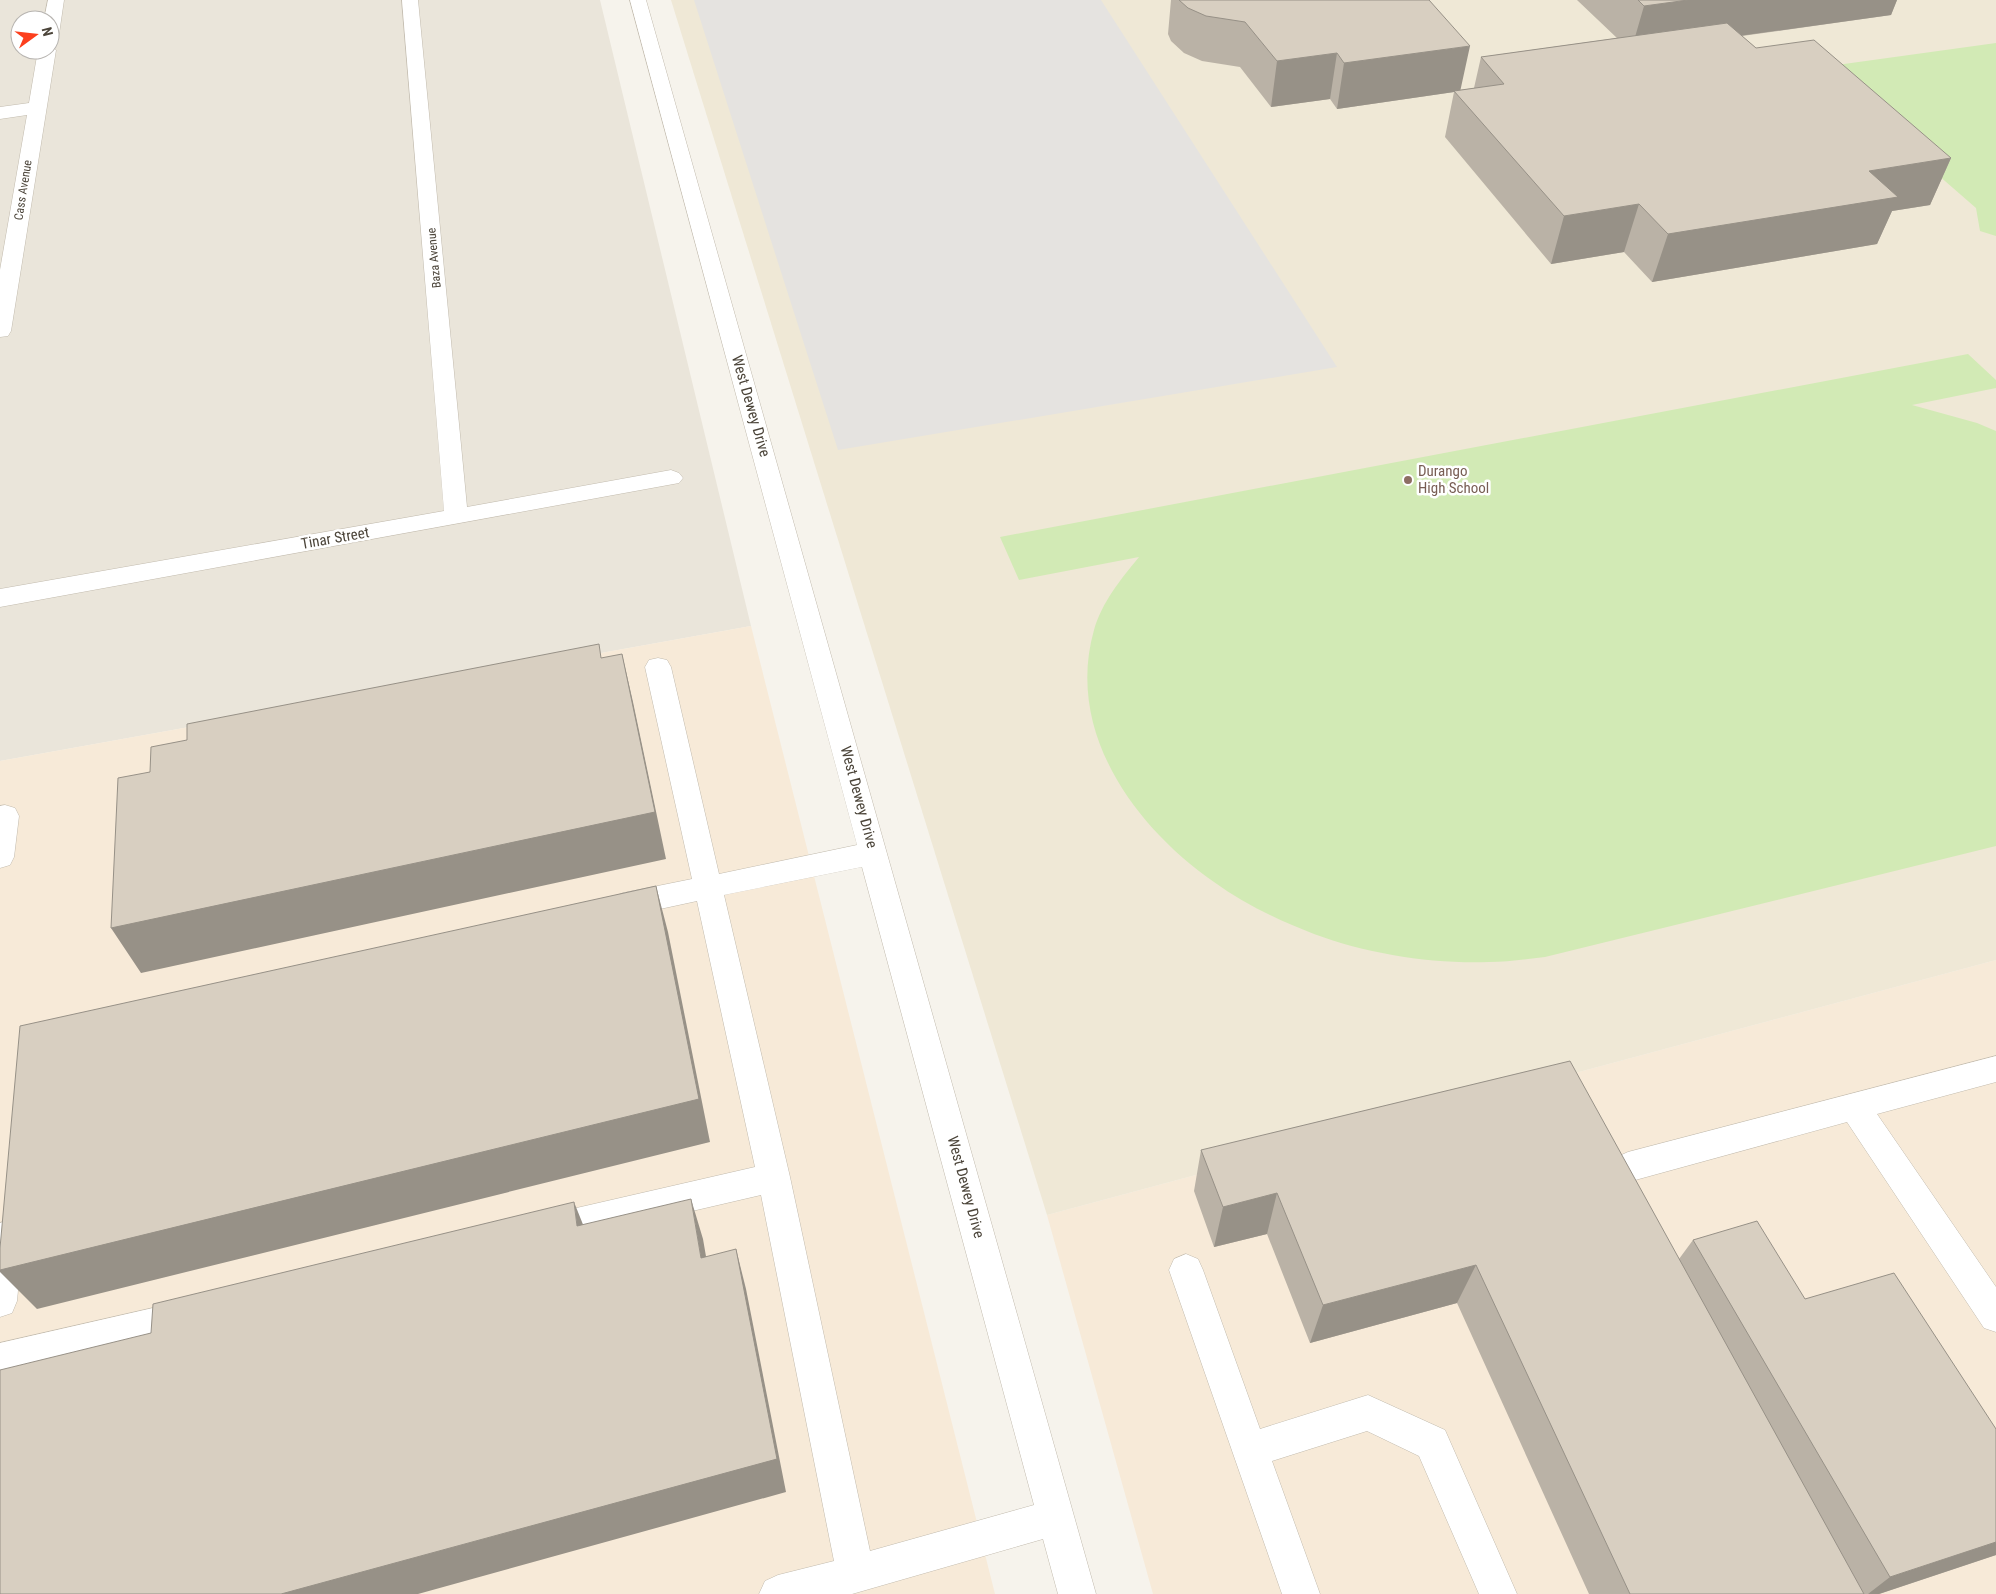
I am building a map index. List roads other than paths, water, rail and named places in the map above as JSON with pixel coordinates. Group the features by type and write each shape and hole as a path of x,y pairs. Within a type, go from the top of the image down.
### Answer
{"street":[{"name":"Baza Avenue","path":"410,0 456,517"},
{"name":"West Dewey Drive","path":"638,0 1078,1594"},
{"name":"Cass Avenue","path":"0,327 45,60"},
{"path":"0,113 36,108"},
{"name":"Tinar Street","path":"0,598 671,478"},
{"path":"658,667 774,1177 856,1574"},
{"path":"0,817 5,816 0,856"},
{"path":"596,910 709,888 874,852"},
{"path":"1628,1167 1996,1069"},
{"path":"1854,1106 1996,1316"},
{"path":"513,1238 774,1177"},
{"path":"0,1301 8,1204"},
{"path":"1186,1270 1301,1594"},
{"path":"0,1360 213,1310"},
{"path":"1250,1450 1368,1413 1432,1443 1498,1594"},
{"path":"778,1594 1057,1517"}],"place":[{"name":"Durango High School","path":"1408,480"}]}
